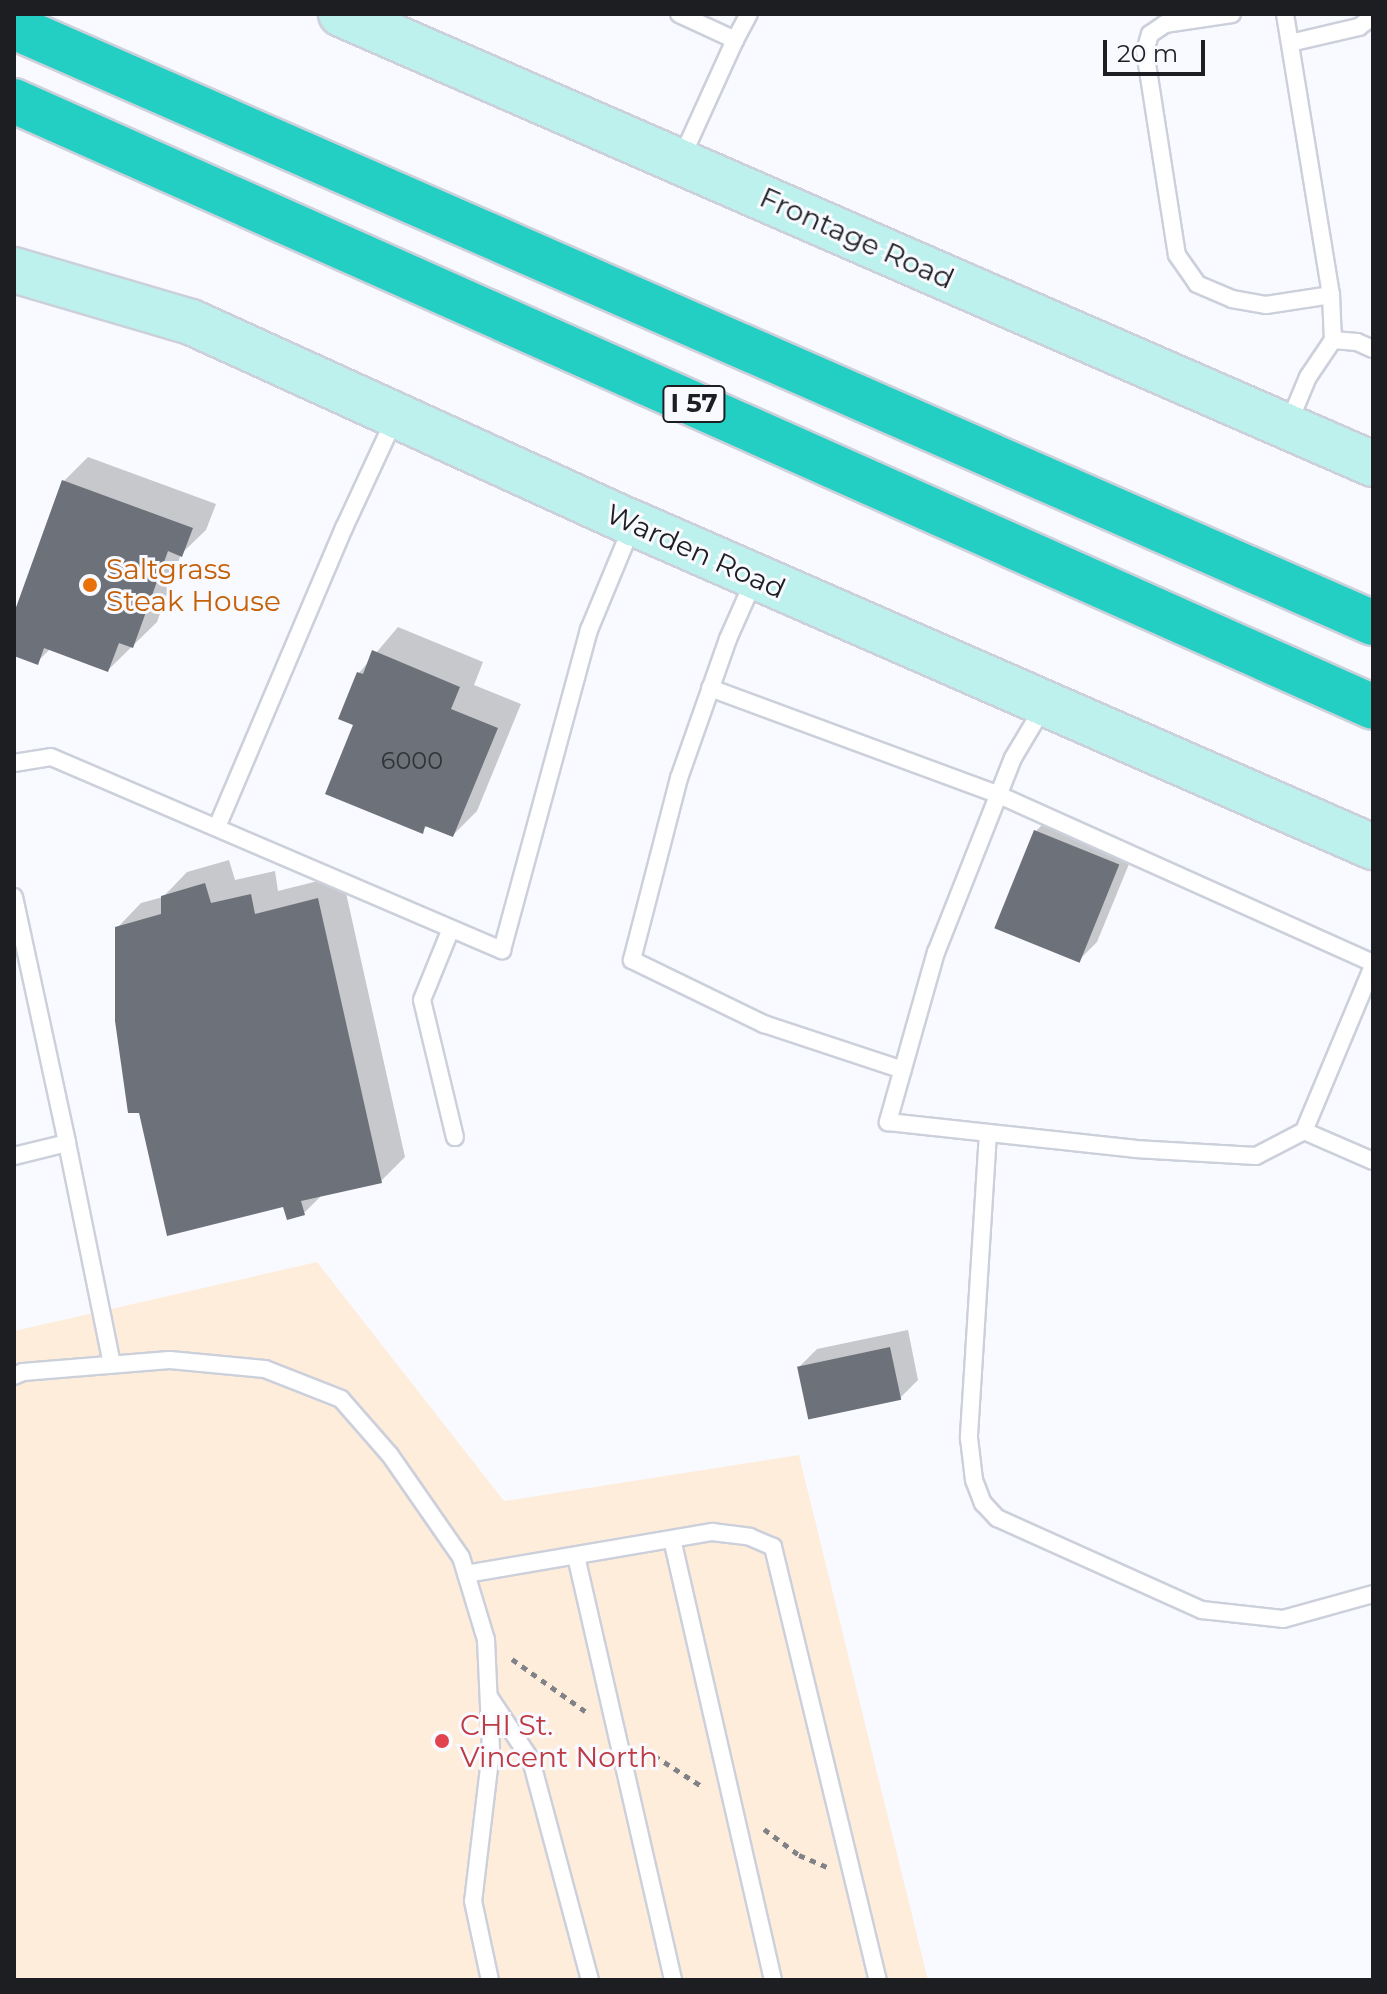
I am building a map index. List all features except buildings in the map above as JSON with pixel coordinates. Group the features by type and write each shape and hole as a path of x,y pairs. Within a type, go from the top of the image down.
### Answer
{"highway":[{"name":"I 57","path":"14,27 1373,623"},
{"name":"I 57","path":"14,101 1373,707"}],"main road":[{"name":"Frontage Road","path":"341,14 400,32 681,160 1373,464"},
{"name":"Warden Road","path":"14,270 191,322 396,418 1373,847"}],"lane":[{"path":"679,14 735,40"},
{"path":"681,160 749,14"},
{"path":"1232,14 1165,24 1150,34 1145,51 1177,255 1197,284 1232,299 1266,305 1331,295"},
{"path":"1285,14 1331,295 1333,340 1308,377 1287,426"},
{"path":"1290,43 1359,27 1373,16"},
{"path":"1333,340 1357,342 1373,349"},
{"path":"217,827 344,528 396,418"},
{"path":"14,763 51,757 450,931 502,950 589,630 633,523"},
{"path":"755,577 710,688 679,778 632,960 764,1024 903,1070"},
{"path":"710,688 999,795 1373,964 1304,1131 1256,1156 1135,1149 888,1122 936,952 999,795 1013,758 1046,704"},
{"path":"14,897 112,1364"},
{"path":"450,931 422,1000 455,1137"},
{"path":"1304,1131 1373,1161"},
{"path":"988,1133 969,1438 974,1480 983,1503 997,1518 1202,1610 1283,1619 1373,1594"},
{"path":"14,1156 67,1143"},
{"path":"14,1376 170,1360 265,1369 341,1399 390,1455 461,1557 486,1640 491,1751 473,1901 490,1980"},
{"path":"466,1574 712,1532 750,1537 773,1547 878,1980"},
{"path":"672,1539 773,1980"},
{"path":"576,1556 673,1980"},
{"path":"488,1696 531,1760 590,1980"}],"path":[{"path":"486,1640 799,1855 853,1879"}],"shaded area":[{"name":"CHI St. Vincent North","path":"317,1262 504,1501 799,1455 928,1980 14,1980 14,1331"}],"place":[{"name":"Saltgrass Steak House","path":"90,585"},
{"name":"CHI St. Vincent North","path":"442,1741"}]}
